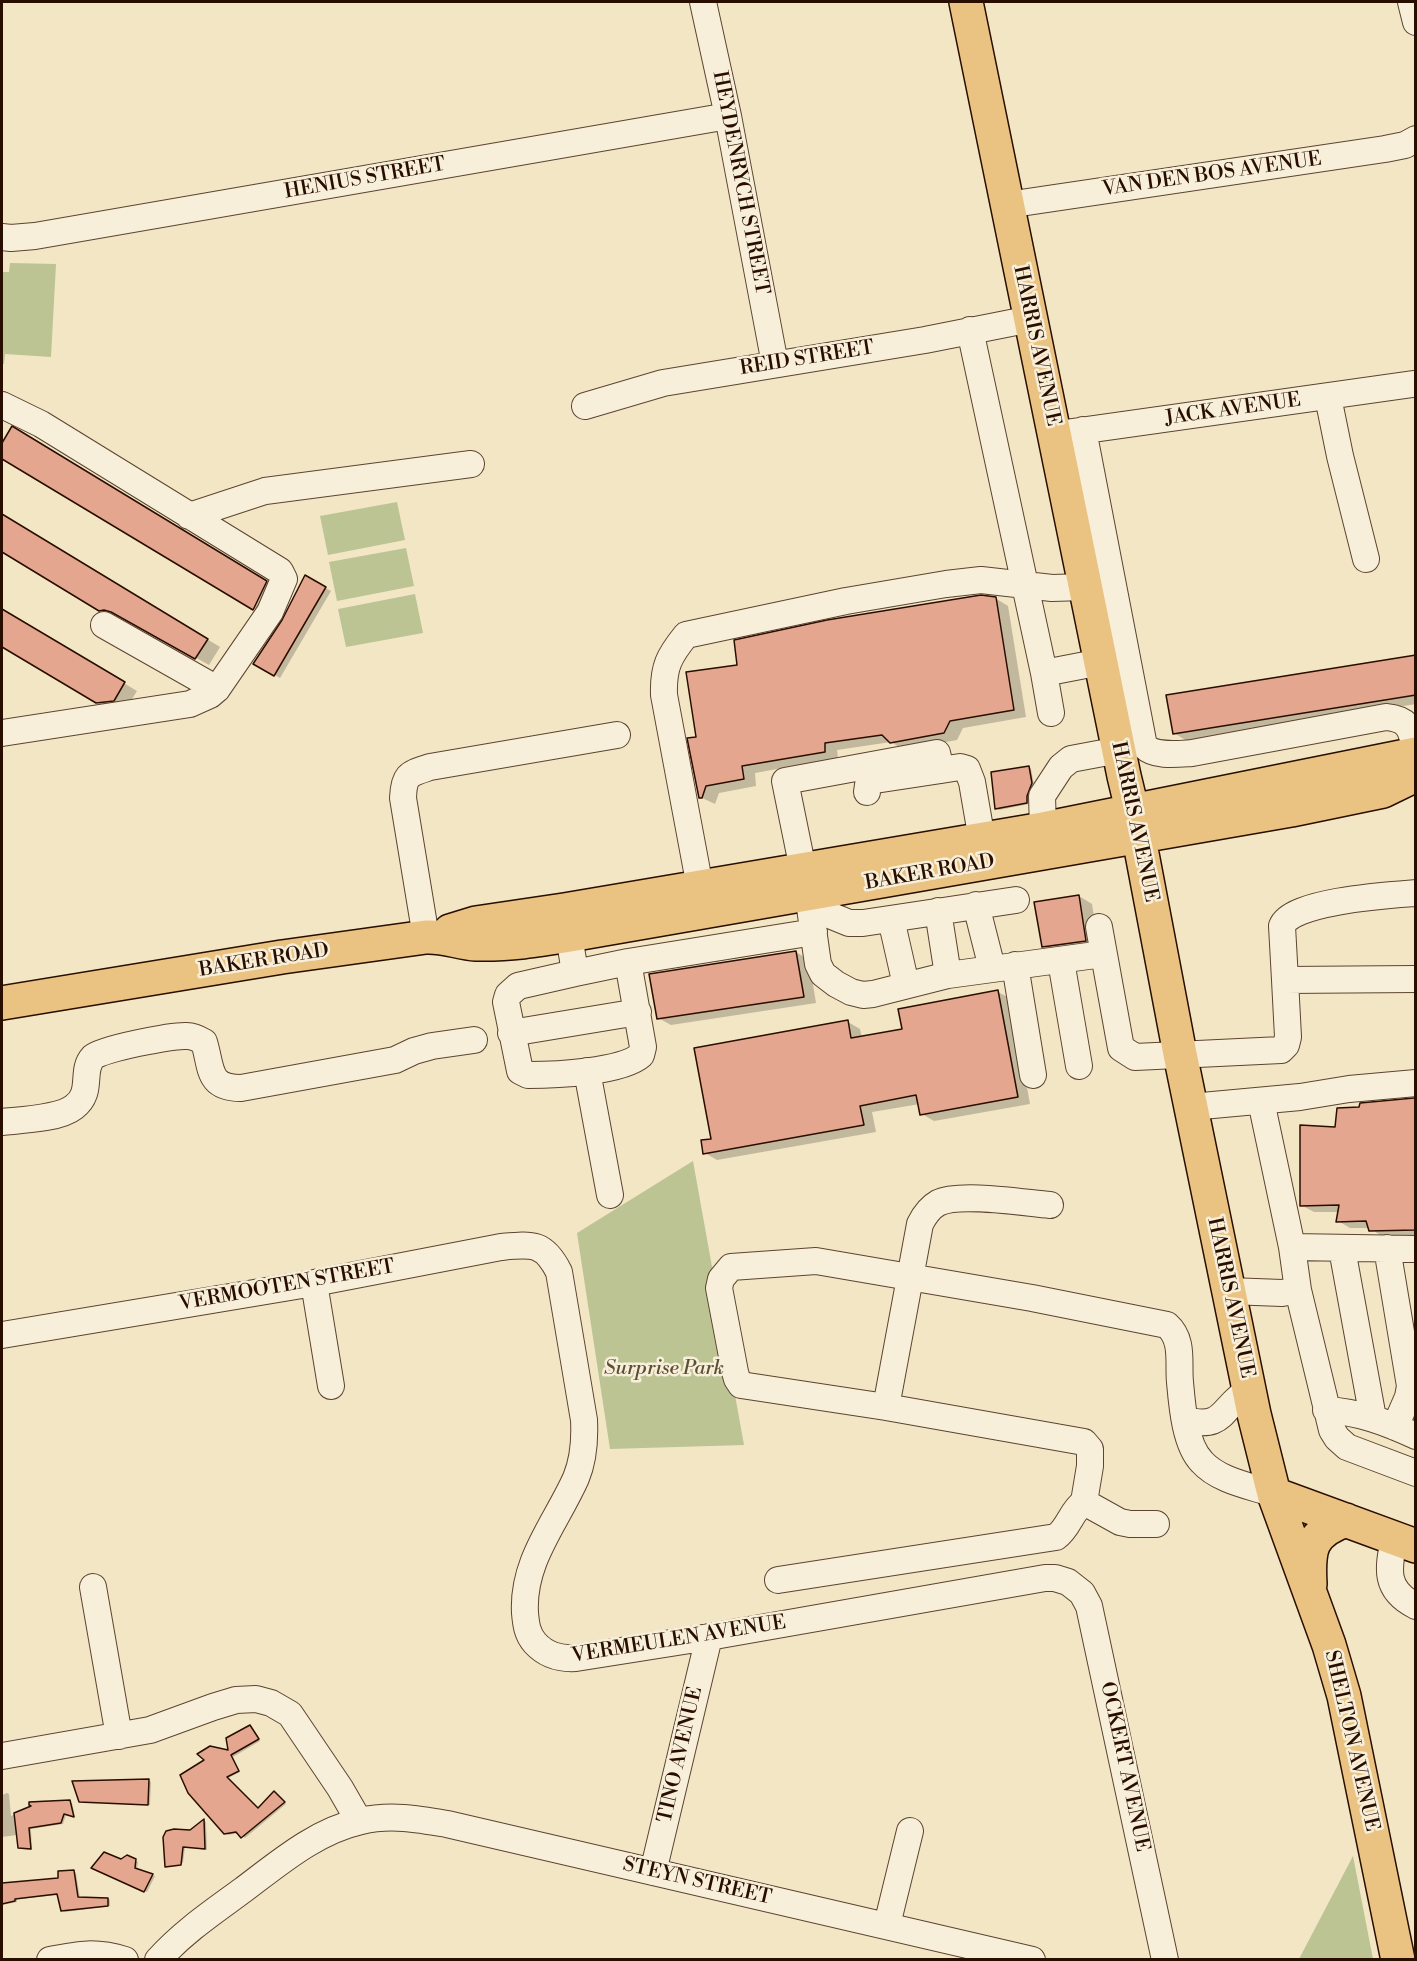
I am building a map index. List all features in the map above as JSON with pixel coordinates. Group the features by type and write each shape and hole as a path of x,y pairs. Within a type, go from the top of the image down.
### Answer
{"main road":[{"name":"HARRIS AVENUE","path":"966,2 1031,319 1069,432 1085,587 1136,825 1180,1054 1252,1402 1274,1494"},
{"name":"BAKER ROAD","path":"2,1014 88,990 282,957 433,937 476,923 567,923 807,890 1136,825 1416,752"},
{"name":"BAKER ROAD","path":"567,923 700,887 807,890 981,840 1043,829 1136,825 1290,810 1383,790 1416,775"},
{"path":"1252,1402 1281,1457 1302,1486 1326,1508 1344,1519"},
{"path":"1274,1494 1405,1543"},
{"name":"SHELTON AVENUE","path":"1274,1494 1334,1661 1344,1696 1398,1959"},
{"path":"1310,1592 1309,1562 1312,1544 1323,1531 1344,1519"}],"street":[{"name":"HEYDENRYCH STREET","path":"703,2 728,116 775,364"},
{"path":"1411,2 1416,22"},
{"name":"HENIUS STREET","path":"2,237 35,236 728,116"},
{"name":"VAN DEN BOS AVENUE","path":"1007,205 1385,150 1405,145 1416,139"},
{"name":"REID STREET","path":"585,406 663,382 925,340 1031,319"},
{"path":"970,330 1051,713"},
{"name":"JACK AVENUE","path":"1069,432 1413,384"},
{"path":"1328,397 1366,559"},
{"path":"2,405 41,424 280,571 284,579 270,612 217,689 210,695 190,704 2,733"},
{"path":"1069,432 1125,652 1146,748 1152,752 1192,753 1386,717 1405,722 1411,730 1416,752"},
{"path":"189,516 265,491 471,464"},
{"path":"700,887 664,695 666,666 672,652 686,635 846,601 946,584 981,580 1052,588 1085,587"},
{"path":"104,625 217,689"},
{"path":"1044,673 1101,662"},
{"path":"433,937 403,798 406,778 411,773 430,767 617,735"},
{"path":"1043,829 1042,796 1061,767 1071,759 1119,750"},
{"path":"940,770 937,753 785,781 820,970 841,987 862,995 948,975 1103,954"},
{"path":"867,792 868,784 875,780 960,767 967,769 972,782 981,840"},
{"path":"807,890 849,923 1016,900"},
{"path":"1099,927 1123,1051 1140,1058 1281,1050 1286,1045 1288,1037 1282,926 1289,916 1335,902 1416,893"},
{"path":"976,905 1004,967 1034,1075"},
{"path":"938,911 948,975"},
{"path":"891,919 906,985"},
{"path":"567,923 576,974"},
{"path":"628,962 643,1047 641,1055 626,1064 587,1071 542,1075 524,1074 517,1068 506,1002 512,990 518,986 628,962 814,932"},
{"path":"1061,961 1079,1066"},
{"path":"1285,980 1416,979"},
{"path":"511,1034 638,1012"},
{"path":"2,1122 57,1114 71,1109 80,1101 86,1088 89,1063 94,1056 102,1051 140,1043 186,1036 197,1038 204,1042 216,1083 234,1088 395,1060 432,1046 474,1040"},
{"path":"587,1071 610,1195"},
{"path":"1191,1107 1416,1083"},
{"path":"1261,1101 1292,1247 1298,1290 1332,1430 1347,1447 1416,1473"},
{"path":"886,1407 920,1224 929,1210 937,1204 953,1200 981,1199 1050,1205"},
{"name":"VERMOOTEN STREET","path":"2,1335 525,1245 546,1251 552,1257 559,1272"},
{"path":"1292,1247 1416,1249"},
{"path":"1387,1248 1410,1386 1408,1397 1391,1421"},
{"path":"1342,1249 1391,1421"},
{"path":"778,1580 1056,1537 1084,1502 1090,1449 1084,1443 886,1407 741,1385 736,1377 719,1283 731,1268 816,1262 910,1276 1083,1307 1121,1317 1167,1325 1179,1342 1180,1381 1185,1420 1194,1449 1203,1464 1220,1475 1274,1494"},
{"name":"VERMEULEN AVENUE","path":"559,1272 585,1439 583,1458 576,1478 537,1551 529,1571 524,1599 528,1631 542,1650 552,1656 565,1658 709,1637 1045,1578 1068,1582"},
{"path":"314,1283 331,1386"},
{"path":"1229,1291 1282,1293 1298,1290"},
{"path":"1185,1420 1200,1423 1215,1421 1238,1397 1252,1402"},
{"path":"1326,1410 1348,1411 1391,1421"},
{"path":"1084,1502 1120,1522 1156,1524"},
{"path":"1405,1543 1390,1570 1391,1584 1401,1597 1416,1606"},
{"name":"OCKERT AVENUE","path":"1068,1582 1082,1593 1089,1606 1165,1959"},
{"path":"93,1587 119,1736"},
{"name":"TINO AVENUE","path":"653,1872 709,1637"},
{"path":"2,1756 150,1730 236,1700 256,1699 271,1703 290,1714 359,1821"},
{"name":"STEYN STREET","path":"158,1959 188,1930 299,1849 339,1827 359,1821 394,1817 429,1821 1032,1959"},
{"path":"887,1925 910,1831"},
{"path":"51,1959 105,1954 125,1959"}],"green space":[{"path":"10,263 56,264 51,357 5,354 4,364 2,364 2,272 9,272"},
{"path":"397,502 405,540 328,555 320,516"},
{"path":"406,548 414,586 337,601 329,562"},
{"path":"415,594 423,633 346,647 338,609"},
{"name":"Surprise Park","path":"693,1161 744,1445 610,1449 577,1233"},
{"path":"1353,1856 1373,1959 1299,1959"}],"building":[{"path":"12,426 267,581 253,610 2,459 2,443"},
{"path":"2,514 208,639 195,659 111,612 99,611 2,552"},
{"path":"305,575 326,587 274,676 253,664 282,620"},
{"path":"981,595 996,597 1014,710 950,721 944,733 890,743 882,735 825,743 825,752 742,766 744,779 706,786 702,798 699,798 687,738 696,737 686,672 737,665 734,640 827,620"},
{"path":"2,609 125,682 114,701 96,703 2,647"},
{"path":"1416,655 1416,695 1173,734 1166,695"},
{"path":"1029,766 1032,783 1027,803 995,809 991,772"},
{"path":"1079,895 1086,941 1042,947 1034,902"},
{"path":"796,951 804,997 657,1019 649,974"},
{"path":"998,990 1018,1097 920,1115 916,1095 860,1106 864,1125 703,1154 701,1140 711,1139 694,1048 848,1020 851,1038 902,1029 898,1009"},
{"path":"1416,1098 1416,1230 1369,1231 1366,1221 1336,1222 1339,1205 1300,1206 1300,1125 1335,1127 1337,1108 1359,1107 1360,1103"},
{"path":"250,1725 259,1739 231,1755 239,1771 227,1777 258,1808 274,1791 285,1802 241,1838 236,1832 224,1834 188,1793 180,1775 204,1760 197,1754 210,1746 228,1750 226,1738"},
{"path":"149,1779 148,1805 79,1802 72,1781"},
{"path":"70,1800 74,1817 64,1814 61,1823 29,1828 31,1849 18,1848 14,1813 31,1806 29,1802"},
{"path":"204,1819 205,1849 183,1847 181,1865 165,1867 163,1837 166,1831 190,1830"},
{"path":"104,1852 121,1859 127,1855 136,1859 135,1868 153,1874 144,1892 91,1868"},
{"path":"74,1870 78,1897 108,1898 108,1906 61,1911 57,1894 15,1899 15,1901 2,1904 2,1883 58,1878 58,1871"}]}
